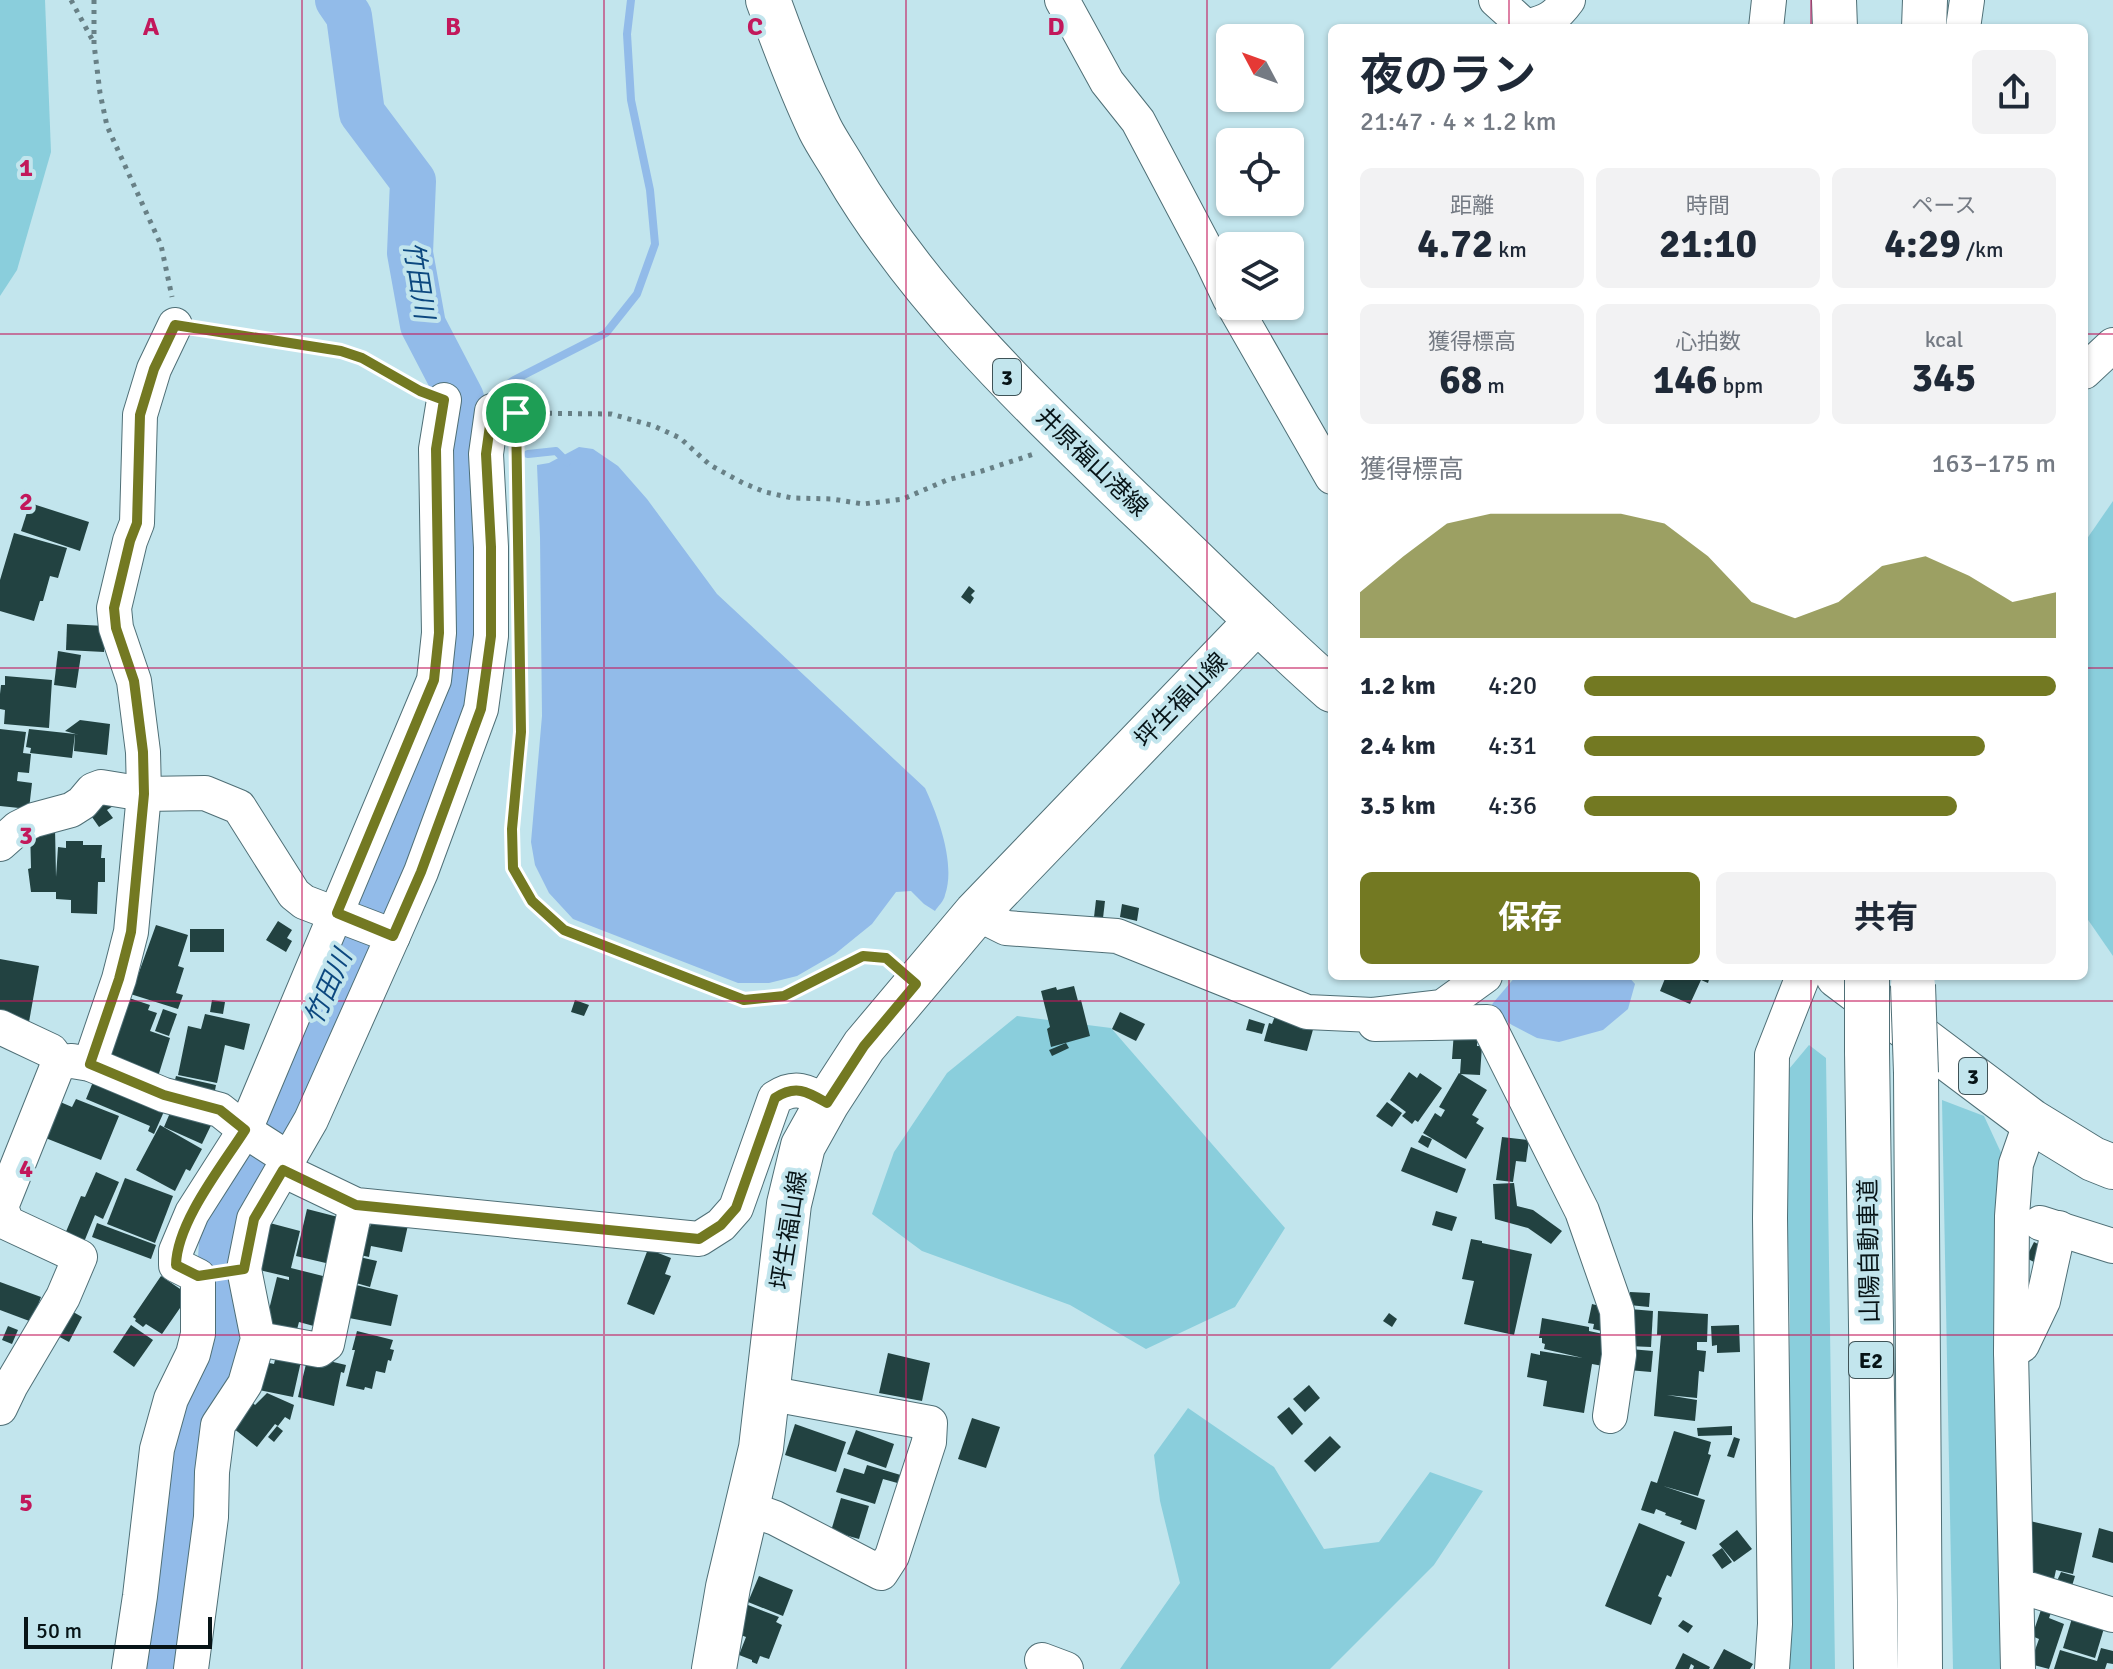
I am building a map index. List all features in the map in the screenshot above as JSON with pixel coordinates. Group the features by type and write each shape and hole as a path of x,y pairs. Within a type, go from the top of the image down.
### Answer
{"main road":[{"name":"井原福山港線","path":"768,0 789,59 821,131 861,199 906,263 995,366 1328,686"},
{"path":"1834,0 1835,24"},
{"path":"1859,0 1859,24"},
{"path":"1905,0 1905,24"},
{"path":"1924,24 1925,0"},
{"name":"坪生福山線","path":"714,1669 728,1587 761,1448 789,1204 803,1146 864,1046 976,913 1257,621"},
{"name":"3","path":"1843,980 2031,1121 2093,1159 2113,1167"},
{"name":"山陽自動車道","path":"1867,980 1876,1669"},
{"name":"山陽自動車道","path":"1913,980 1920,1669"}],"street":[{"path":"1062,0 1107,82 1138,121 1216,270"},
{"path":"1496,0 1523,24"},
{"path":"1538,24 1560,12 1568,0"},
{"path":"1766,24 1769,0"},
{"path":"1964,24 1967,0"},
{"path":"1242,320 1328,470"},
{"path":"0,1408 63,1297 80,1257 7,1223 1,1207 119,979 131,932 144,794 143,752 134,681 116,628 114,608 137,523 140,415 154,369 175,325"},
{"path":"2088,368 2113,345"},
{"path":"241,1269 200,1275 176,1265 176,1251 192,1213 248,1132 341,915 434,680 439,633 436,449 444,400"},
{"path":"191,1669 211,1517 212,1472 218,1425 245,1384 258,1339 241,1269 254,1219 284,1161 311,1120 387,935 421,872 481,709 491,636 491,547 486,454 492,411"},
{"path":"0,844 18,828 34,820 71,810 93,790 101,787 144,794 205,793 239,807 294,894 304,902 387,935"},
{"path":"976,913 1006,928 1117,936 1307,1012 1373,1015 1442,1007 1479,980"},
{"path":"1772,1669 1775,1609 1770,1218 1772,1055 1801,980"},
{"path":"1373,1015 1375,1024 1487,1022 1582,1211 1617,1311 1619,1355 1610,1416"},
{"path":"0,1027 75,1063 164,1095 220,1110 284,1161 356,1205 699,1239 721,1225 736,1208 775,1098 784,1092 804,1090 827,1103"},
{"path":"2018,1669 2011,1352 2012,1216 2016,1164 2031,1121"},
{"path":"258,1339 319,1350 327,1344 356,1205"},
{"path":"2012,1216 2113,1246"},
{"path":"2011,1352 2022,1345 2043,1301 2059,1228"},
{"path":"129,1669 157,1449 171,1399 193,1354 198,1334 200,1275"},
{"path":"747,1508 775,1518 881,1573 892,1556 929,1442 930,1423 767,1393"},
{"path":"2017,1587 2113,1615"}],"path":[{"path":"71,0 94,44"},
{"path":"94,0 94,44 107,126 161,245 175,325 341,351 362,358 420,391 444,400"},
{"path":"492,411 611,414 654,426 680,438 710,465 765,492 792,498 863,504 903,499 947,480 1048,449 1065,436"},
{"path":"520,640 521,732 512,829 513,868 532,901 564,930 744,1000 784,996 863,956 886,958 916,984"}],"shaded area":[{"path":"0,0 45,0 51,152 17,270 0,296"},
{"path":"579,447 593,449 618,466 647,499 717,594 925,788 947,855 948,883 935,911 911,891 896,892 872,924 835,954 797,976 769,983 738,983 573,919 549,893 535,865 531,842 542,716 537,465 549,463"},
{"path":"2113,501 2113,956 2088,920 2088,537"},
{"path":"1513,980 1632,980 1635,984 1628,1009 1603,1030 1559,1042 1537,1038 1488,1009"},
{"path":"1017,1016 1111,1028 1285,1228 1235,1307 1146,1349 1070,1305 922,1251 872,1214 894,1152 947,1073"},
{"path":"1809,1045 1826,1058 1835,1669 1785,1669 1790,1321 1784,1075"},
{"path":"1942,1100 1984,1116 2003,1157 2006,1520 2000,1669 1953,1669"},
{"path":"1188,1408 1274,1467 1324,1549 1379,1542 1430,1472 1483,1491 1434,1565 1330,1669 1120,1669 1180,1583 1160,1501 1154,1455"}],"building":[{"path":"30,503 89,522 80,551 21,531"},
{"path":"14,533 67,548 58,578 50,576 34,621 0,611 0,580"},
{"path":"969,586 975,591 970,604 961,597"},
{"path":"67,624 105,626 104,652 66,650"},
{"path":"58,651 81,655 76,688 54,685"},
{"path":"5,676 52,680 49,728 4,724 5,710 0,709 0,694 1,685 5,685"},
{"path":"80,720 110,724 107,755 74,751 75,734 79,735 65,731"},
{"path":"0,729 26,732 23,753 31,754 29,773 18,772 17,781 32,783 29,809 0,806"},
{"path":"29,729 75,734 72,758 30,753 31,748 26,747"},
{"path":"107,797 113,806 107,810 113,818 99,827 87,810"},
{"path":"30,828 55,828 56,877 58,847 66,848 66,841 102,845 105,882 98,882 97,914 71,913 71,900 56,899 56,892 31,892 28,869 31,868"},
{"path":"1096,900 1105,901 1103,918 1094,917"},
{"path":"1122,904 1139,908 1137,921 1120,917"},
{"path":"278,921 292,930 287,938 292,941 286,952 266,940"},
{"path":"156,925 188,935 178,966 184,968 176,993 183,995 178,1009 124,992 130,972 138,975"},
{"path":"190,929 224,929 224,952 190,952"},
{"path":"0,959 39,966 29,1022 0,1014"},
{"path":"1664,980 1701,980 1690,1004 1660,991"},
{"path":"1074,986 1078,1001 1081,1000 1090,1036 1051,1047 1047,1029 1050,1027 1041,991"},
{"path":"129,998 150,1005 148,1010 157,1013 150,1031 170,1038 157,1080 108,1064"},
{"path":"212,1000 225,1002 223,1014 210,1012"},
{"path":"575,1000 589,1005 584,1016 571,1012"},
{"path":"163,1009 177,1014 169,1036 155,1031"},
{"path":"1120,1012 1145,1024 1136,1041 1112,1029"},
{"path":"205,1014 250,1024 244,1050 225,1045 217,1083 178,1075 188,1026 201,1029"},
{"path":"1275,1016 1314,1026 1307,1051 1264,1041 1269,1023 1272,1024"},
{"path":"1249,1019 1265,1024 1262,1034 1246,1030"},
{"path":"1454,1031 1478,1032 1477,1046 1482,1046 1480,1075 1460,1074 1461,1059 1452,1059"},
{"path":"1066,1043 1069,1048 1052,1056 1049,1050"},
{"path":"1409,1072 1417,1078 1420,1073 1442,1088 1418,1122 1415,1120 1412,1124 1402,1116 1406,1112 1390,1100"},
{"path":"1459,1073 1487,1090 1472,1115 1479,1119 1476,1123 1484,1128 1466,1159 1423,1133 1435,1113 1441,1117 1445,1110 1439,1107"},
{"path":"176,1076 216,1085 213,1101 172,1092"},
{"path":"95,1077 166,1107 154,1134 148,1131 150,1126 86,1099"},
{"path":"76,1099 119,1116 101,1160 43,1137 58,1101 72,1107"},
{"path":"175,1101 215,1117 202,1144 164,1127"},
{"path":"1387,1102 1402,1113 1392,1127 1376,1116"},
{"path":"160,1125 202,1149 190,1171 186,1169 175,1191 136,1170"},
{"path":"1422,1135 1432,1139 1428,1148 1418,1142"},
{"path":"1502,1137 1529,1140 1526,1162 1516,1161 1513,1182 1496,1180"},
{"path":"1411,1147 1466,1169 1457,1193 1401,1171"},
{"path":"96,1172 119,1182 103,1219 95,1215 84,1242 65,1234 81,1196 85,1197"},
{"path":"125,1178 173,1196 155,1243 107,1224"},
{"path":"1514,1183 1517,1206 1533,1210 1562,1231 1551,1244 1528,1228 1495,1219 1493,1184"},
{"path":"307,1209 342,1218 330,1264 296,1256"},
{"path":"1436,1211 1457,1217 1452,1231 1432,1225"},
{"path":"372,1218 408,1225 402,1252 371,1246 369,1257 356,1254 360,1225 370,1227"},
{"path":"266,1222 300,1231 291,1268 323,1276 321,1288 330,1290 321,1328 299,1322 295,1337 274,1333 276,1325 266,1322 277,1277 289,1280 289,1277 255,1269"},
{"path":"97,1223 156,1245 151,1259 92,1237"},
{"path":"1471,1239 1532,1254 1514,1335 1464,1324 1474,1281 1462,1279"},
{"path":"2034,1242 2042,1246 2034,1262 2026,1258"},
{"path":"648,1249 671,1258 665,1274 671,1276 654,1315 627,1304"},
{"path":"355,1256 377,1261 370,1287 349,1281"},
{"path":"161,1276 189,1295 162,1334 146,1324 143,1327 133,1317"},
{"path":"0,1282 41,1297 32,1322 0,1310"},
{"path":"352,1284 398,1295 391,1326 349,1318"},
{"path":"1630,1292 1650,1293 1649,1307 1629,1305"},
{"path":"1592,1304 1611,1309 1606,1332 1593,1329 1594,1324 1588,1323"},
{"path":"68,1309 82,1317 69,1342 54,1334"},
{"path":"1630,1309 1653,1311 1651,1347 1628,1346"},
{"path":"1658,1311 1708,1314 1707,1342 1697,1342 1697,1350 1706,1351 1704,1372 1699,1371 1697,1398 1667,1395 1697,1400 1695,1421 1654,1416 1661,1335 1657,1335"},
{"path":"1389,1313 1397,1319 1392,1327 1383,1321"},
{"path":"1542,1318 1589,1327 1589,1331 1608,1335 1603,1366 1592,1364 1584,1413 1543,1406 1547,1381 1527,1377 1531,1353 1540,1355 1540,1351 1583,1358 1544,1349 1545,1344 1539,1338"},
{"path":"131,1325 153,1340 134,1367 113,1352"},
{"path":"1739,1325 1740,1352 1717,1353 1717,1345 1712,1346 1711,1326"},
{"path":"8,1326 18,1330 12,1344 2,1340"},
{"path":"357,1331 393,1340 391,1361 388,1360 385,1373 376,1371 372,1389 346,1386"},
{"path":"1630,1349 1653,1351 1651,1372 1628,1370"},
{"path":"277,1352 302,1357 293,1397 259,1390 265,1362 274,1364"},
{"path":"888,1353 930,1363 922,1401 879,1393"},
{"path":"307,1360 327,1365 329,1361 346,1365 344,1373 341,1372 334,1406 298,1397"},
{"path":"1309,1385 1320,1398 1305,1412 1293,1399"},
{"path":"267,1393 294,1405 290,1420 285,1417 278,1426 275,1424 257,1447 233,1428 253,1403 255,1405"},
{"path":"1289,1407 1303,1424 1292,1435 1277,1417"},
{"path":"972,1418 1000,1427 986,1468 958,1459"},
{"path":"795,1424 846,1442 836,1472 785,1455"},
{"path":"277,1426 283,1431 274,1442 268,1437"},
{"path":"1732,1426 1732,1435 1698,1436 1697,1428"},
{"path":"856,1430 894,1444 886,1468 847,1454"},
{"path":"1674,1431 1711,1442 1708,1454 1711,1455 1698,1496 1663,1486 1705,1500 1696,1530 1656,1509 1654,1514 1641,1510 1651,1481 1657,1483"},
{"path":"1330,1436 1341,1447 1315,1472 1304,1461"},
{"path":"1734,1437 1740,1439 1734,1458 1727,1456"},
{"path":"867,1465 904,1476 901,1484 883,1479 875,1504 836,1492 844,1468 864,1474"},
{"path":"841,1498 869,1506 859,1539 831,1531"},
{"path":"2030,1521 2082,1533 2073,1574 2056,1570 2054,1579 2032,1573 2033,1566 2027,1563"},
{"path":"1639,1523 1685,1542 1671,1577 1667,1575 1658,1596 1662,1598 1651,1625 1605,1606"},
{"path":"2099,1528 2113,1532 2113,1563 2092,1557"},
{"path":"1737,1530 1752,1549 1734,1562 1719,1544"},
{"path":"1722,1548 1732,1562 1722,1569 1712,1555"},
{"path":"2061,1572 2075,1576 2072,1586 2057,1581"},
{"path":"759,1576 793,1590 783,1616 748,1602"},
{"path":"748,1605 779,1617 776,1622 782,1625 769,1659 760,1656 757,1664 739,1655 746,1637 738,1634"},
{"path":"2042,1607 2052,1610 2049,1618 2064,1624 2049,1669 2030,1664 2039,1639 2032,1636"},
{"path":"2073,1615 2105,1625 2095,1658 2063,1648"},
{"path":"1683,1620 1693,1626 1688,1633 1678,1626"},
{"path":"2101,1648 2113,1651 2113,1664 2107,1663 2105,1669 2054,1669 2060,1650 2097,1661"},
{"path":"1724,1649 1753,1664 1750,1669 1713,1669"},
{"path":"1683,1653 1709,1669 1693,1669 1691,1664 1689,1669 1675,1669"}],"waterway":[{"name":"竹田川","path":"160,1669 164,1658 188,1427 215,1358 223,1226 452,702 462,655 466,419 461,398 423,325 410,253 413,181 362,113 349,16 338,0"},
{"path":"466,419 481,403 514,380 606,333 637,294 655,244 650,190 631,100 627,34 631,0"},
{"path":"528,454 556,451 567,462"}],"route":[{"path":"175,325 341,351 362,358 420,391 444,400 436,449 439,633 434,680 337,913 393,936 421,872 481,709 491,636 491,547 486,454 492,411 516,413 521,732 512,829 513,868 532,901 564,930 744,1000 784,996 863,956 886,958 916,984 864,1046 827,1103 804,1090 784,1092 775,1098 736,1208 721,1225 699,1239 356,1205 283,1170 254,1219 244,1269 198,1276 176,1265 176,1251 192,1213 245,1130 220,1110 164,1095 90,1064 119,979 131,932 144,794 143,752 134,681 116,628 114,608 137,523 140,415 154,369 175,325"}]}
